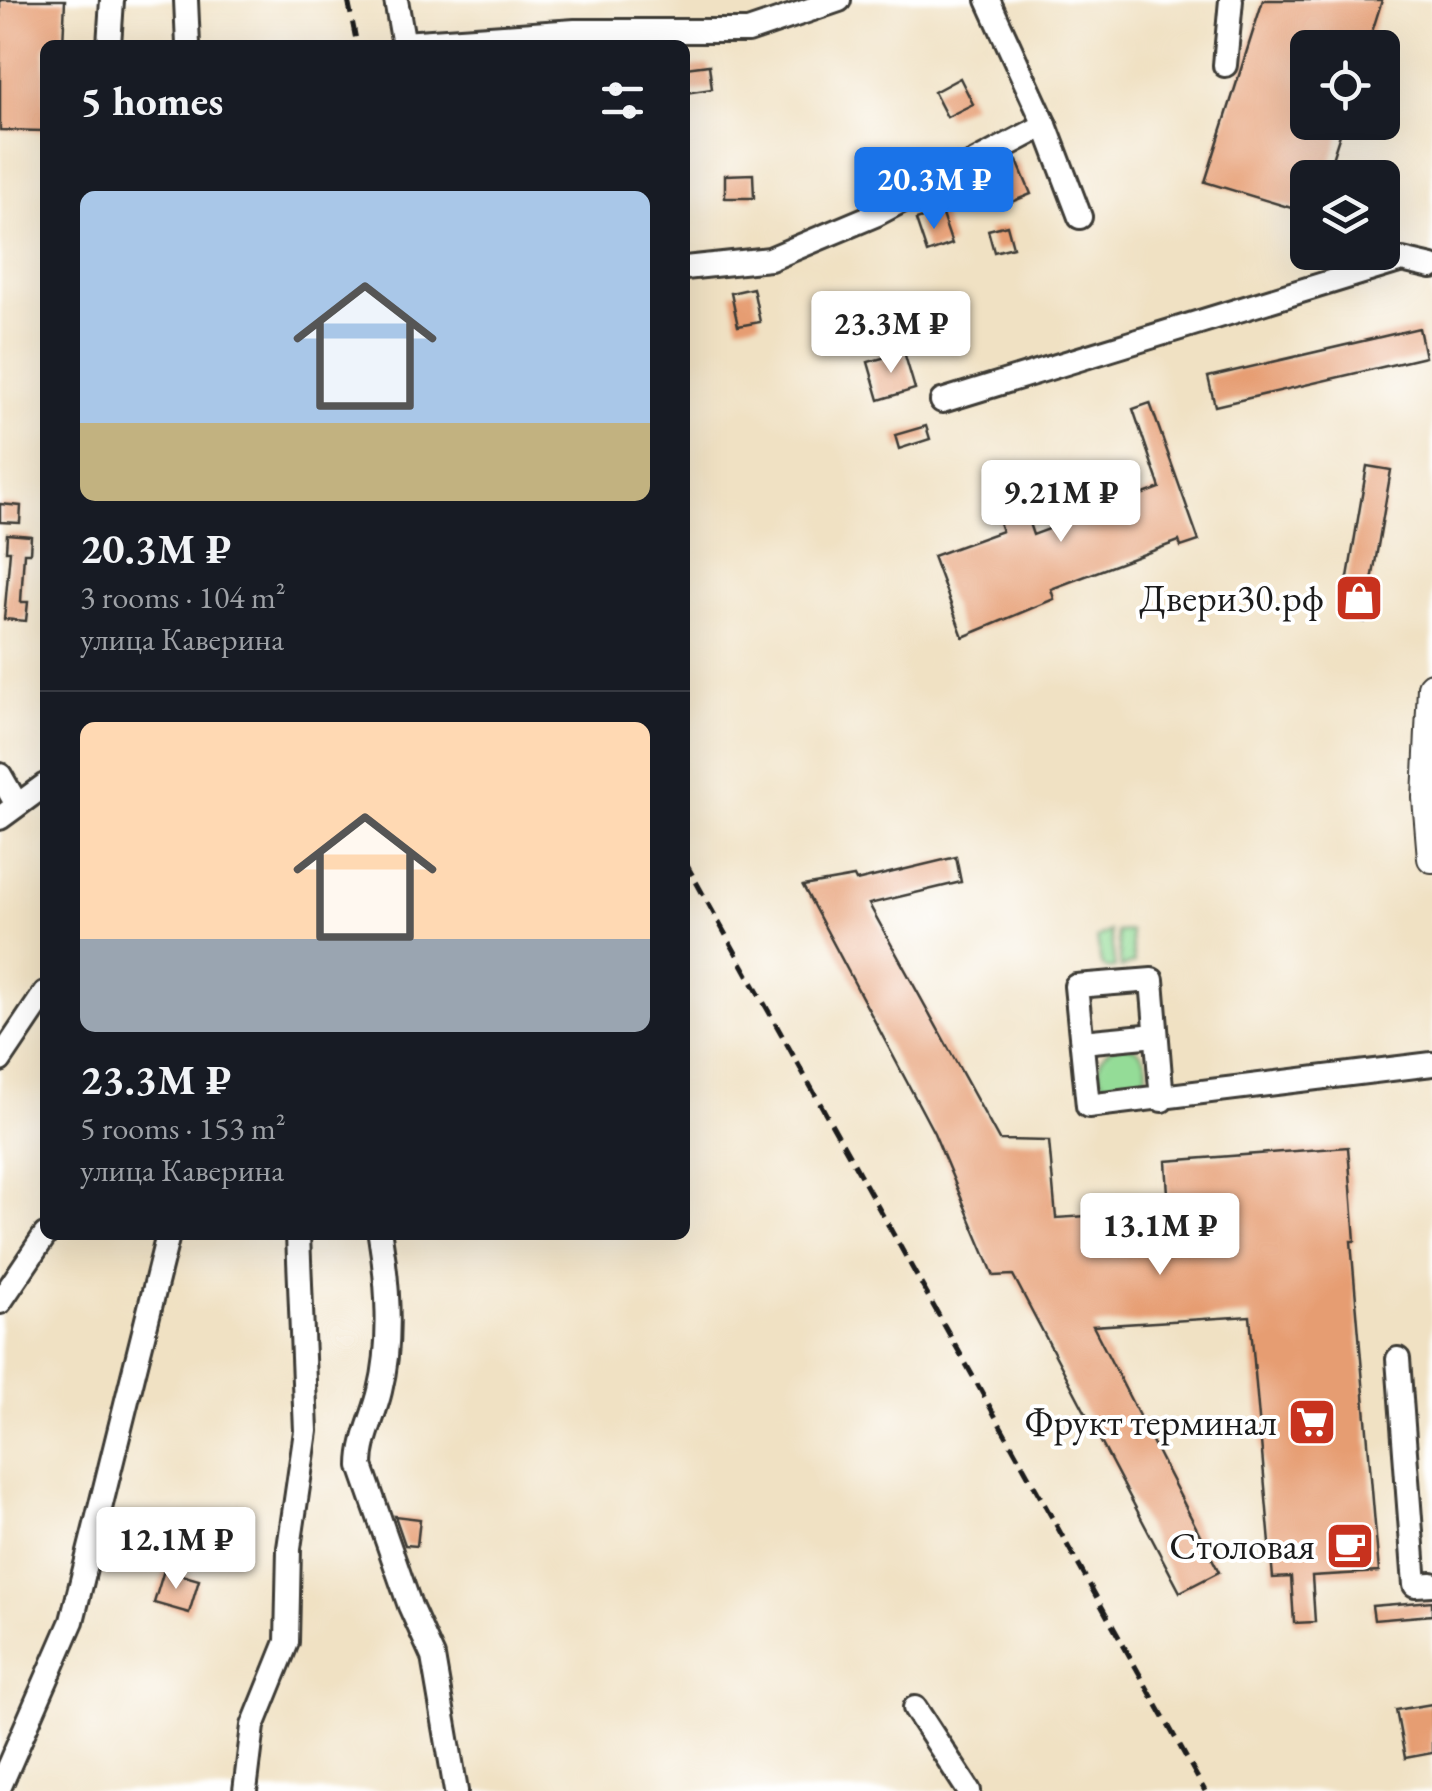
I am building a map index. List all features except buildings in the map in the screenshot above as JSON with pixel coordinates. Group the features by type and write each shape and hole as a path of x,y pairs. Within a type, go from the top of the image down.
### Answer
{"main road":[{"path":"1432,688 1427,798 1432,858"}],"street":[{"path":"109,40 112,0"},
{"path":"186,0 188,40"},
{"path":"396,0 402,40"},
{"path":"456,40 575,31 748,30 839,0"},
{"path":"988,0 1045,125 1080,216"},
{"path":"1225,65 1231,0"},
{"path":"690,267 770,258 878,214 1045,125"},
{"path":"942,401 1402,260 1432,266"},
{"path":"0,775 8,811 40,789"},
{"path":"1162,1100 1152,980 1076,986 1088,1106 1162,1100 1432,1064"},
{"path":"0,1060 40,1000"},
{"path":"1082,1042 1156,1035"},
{"path":"0,1302 41,1240"},
{"path":"0,1786 72,1622 167,1240"},
{"path":"245,1791 252,1726 287,1642 289,1548 306,1431 298,1240"},
{"path":"381,1240 386,1268 385,1347 381,1389 361,1446 361,1466 410,1606 433,1657 456,1791"},
{"path":"1398,1359 1414,1585 1432,1584"},
{"path":"915,1708 969,1791"}],"green space":[{"path":"1110,931 1115,968 1107,969 1101,964 1097,938"},
{"path":"1130,931 1134,963 1121,968 1117,932"},
{"path":"1123,1045 1140,1052 1147,1069 1140,1086 1123,1093 1106,1086 1099,1069 1106,1052"}],"railway":[{"path":"348,0 356,40"},
{"path":"690,871 1205,1791"}],"place":[{"name":"Двери30.рф","path":"1359,598"},
{"name":"Фрукт терминал","path":"1312,1422"},
{"name":"Столовая","path":"1350,1546"}]}
